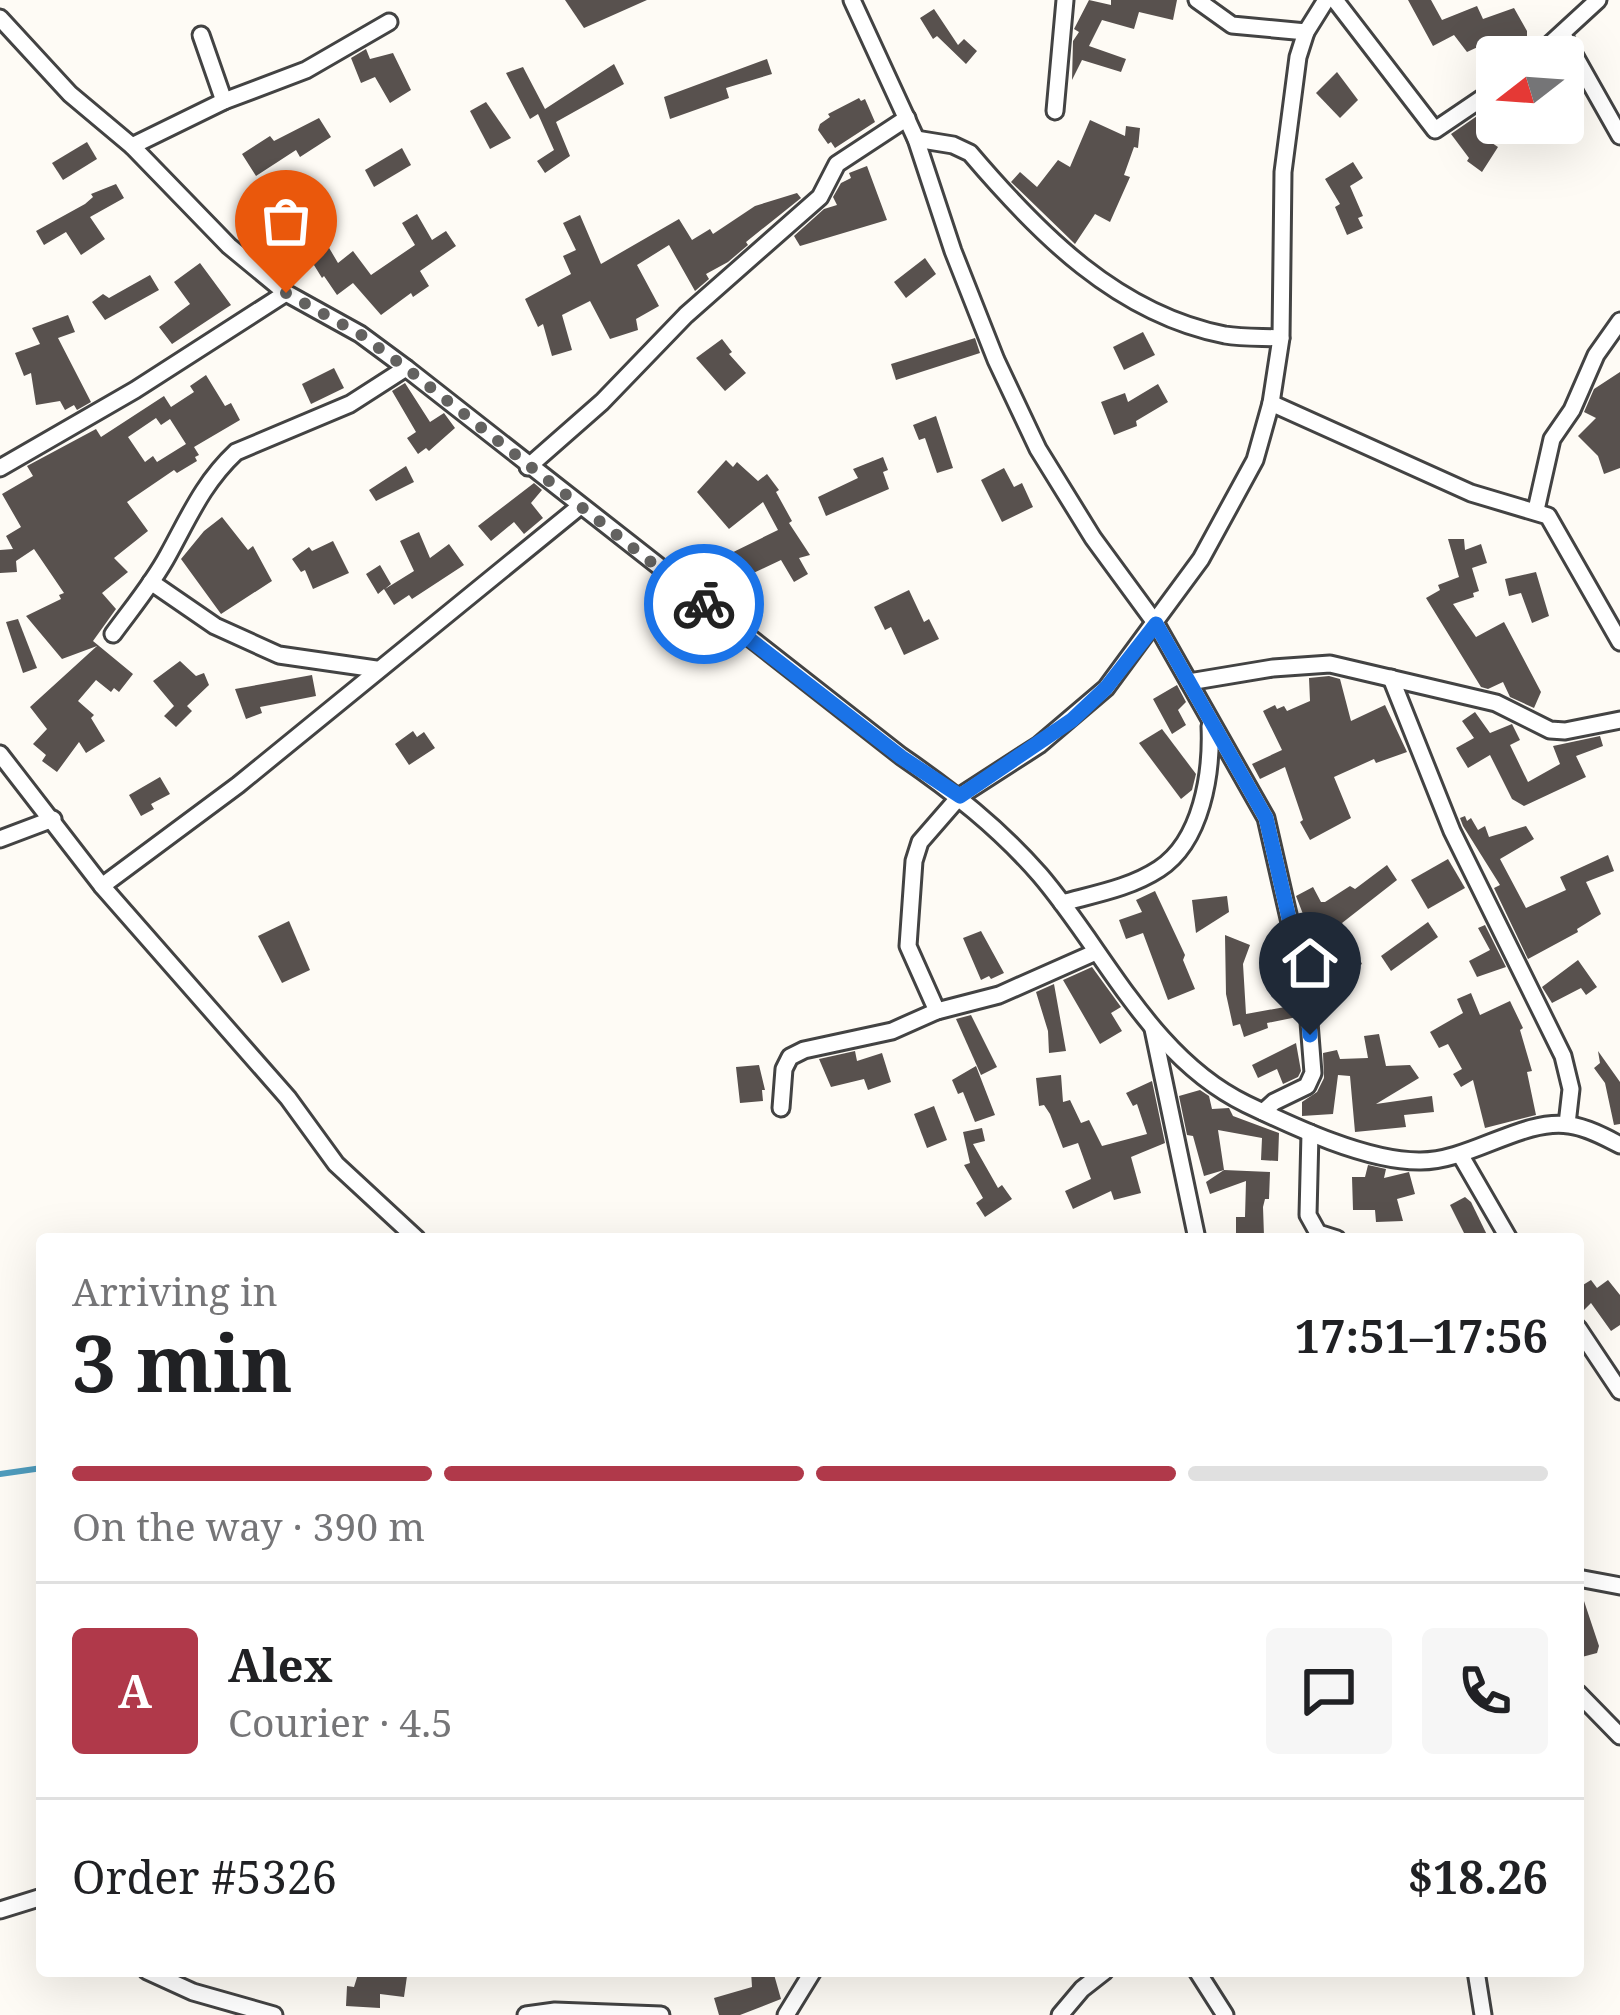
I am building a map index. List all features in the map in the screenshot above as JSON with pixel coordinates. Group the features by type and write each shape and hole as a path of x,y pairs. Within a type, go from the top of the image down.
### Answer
{"street":[{"path":"852,0 907,118 952,251 1038,449 1093,538 1156,624 1266,818 1307,997 1312,1080 1264,1112"},
{"path":"1055,110 1065,0"},
{"path":"1197,0 1232,25 1306,32"},
{"path":"937,1011 908,946 914,860 920,842 960,796 1072,720 1106,688 1201,560 1255,460 1271,403 1281,338 1283,172 1298,57 1306,32 1330,0 1435,130 1476,102"},
{"path":"1598,0 1563,35 1620,136"},
{"path":"0,18 70,94 131,146 212,230 286,293 360,334 406,368 901,757 960,796 1016,849 1062,903 1153,1026 1225,1092 1310,1132 1403,1160 1461,1156 1526,1132 1568,1124 1620,1145"},
{"path":"131,146 224,101 306,70 389,22"},
{"path":"201,35 224,101"},
{"path":"528,466 820,196 837,164 907,118"},
{"path":"916,140 953,145 970,153 1059,248 1125,296 1161,315 1226,335 1281,338"},
{"path":"0,469 286,293"},
{"path":"1536,510 1552,439 1596,355 1620,322"},
{"path":"113,634 151,582 190,507 236,452 350,404 406,368"},
{"path":"1271,403 1471,493 1536,510 1556,526 1620,642"},
{"path":"102,886 238,785 579,507"},
{"path":"151,582 215,626 280,655 376,669"},
{"path":"1189,682 1300,664 1330,664 1496,703 1550,730 1620,720"},
{"path":"1391,678 1452,832 1563,1056 1570,1089 1568,1124"},
{"path":"1062,903 1114,889 1165,866 1180,846 1207,788 1209,718"},
{"path":"0,754 102,886 289,1098 336,1164 411,1233"},
{"path":"0,839 53,819"},
{"path":"781,1108 784,1070 790,1057 804,1050 892,1030 937,1011 1024,987 1096,952"},
{"path":"1153,1026 1196,1233"},
{"path":"1310,1132 1308,1215 1318,1233"},
{"path":"1461,1156 1506,1233"},
{"path":"1585,1352 1620,1391"},
{"path":"1584,1579 1620,1586"},
{"path":"1584,1699 1620,1736"},
{"path":"0,1910 36,1900"},
{"path":"160,1977 274,2015"},
{"path":"786,2015 807,1977"},
{"path":"1060,2015 1097,1977"},
{"path":"1201,1977 1225,2015"},
{"path":"1477,1977 1483,2015"},
{"path":"526,2015 661,2015"}],"building":[{"path":"565,0 647,0 584,28"},
{"path":"1089,0 1111,5 1111,0 1177,0 1173,20 1139,12 1134,29 1102,20 1089,46 1126,59 1121,72 1082,60 1072,80 1073,41 1079,32 1074,29"},
{"path":"1408,0 1431,0 1442,20 1477,6 1483,19 1514,8 1527,31 1527,36 1476,36 1476,48 1467,52 1454,35 1433,46"},
{"path":"934,9 958,45 964,39 977,51 966,64 937,36 933,39 920,18"},
{"path":"366,49 370,59 393,53 411,90 390,103 375,77 361,83 351,58"},
{"path":"767,59 772,74 726,88 729,98 670,119 664,97"},
{"path":"614,64 624,84 556,122 570,156 545,173 537,161 554,150 538,114 530,119 506,73 523,67 545,109"},
{"path":"1337,72 1358,100 1340,118 1316,93"},
{"path":"865,99 875,122 835,148 828,144 818,130 820,124 828,114"},
{"path":"486,102 511,138 490,149 470,111"},
{"path":"1476,117 1476,144 1498,147 1482,172 1467,161 1451,134"},
{"path":"319,118 331,137 300,157 296,150 256,176 242,154 270,136 274,141"},
{"path":"1090,120 1125,136 1126,126 1140,128 1138,148 1134,147 1124,175 1130,177 1110,222 1095,214 1075,244 1011,182 1020,172 1037,187 1058,160 1070,167"},
{"path":"87,142 97,159 63,180 52,163"},
{"path":"402,148 411,165 374,187 365,170"},
{"path":"1353,162 1363,178 1350,186 1363,228 1347,235 1335,207 1340,204 1325,179"},
{"path":"867,166 887,220 800,246 794,236 824,209 837,205 833,197 841,183 851,178 849,173"},
{"path":"116,184 124,198 90,217 105,239 81,255 66,232 44,245 36,231 85,204 91,194"},
{"path":"797,193 801,198 728,262 706,274 709,279 695,291 669,245 637,265 659,306 636,319 638,330 610,339 590,301 562,315 572,350 552,356 543,324 538,327 525,299 571,274 563,256 576,250 563,223 580,215 601,264 679,219 692,240 710,229 713,234 755,206"},
{"path":"417,214 432,240 446,231 456,246 420,271 429,286 381,315 353,283 337,295 296,236 315,224 338,263 353,251 371,275 415,245 402,223"},
{"path":"925,258 936,274 906,298 894,282"},
{"path":"200,263 231,305 172,344 159,327 190,304 174,282"},
{"path":"150,275 159,290 105,320 92,302 103,294 109,298"},
{"path":"68,315 75,332 58,338 91,402 77,410 74,405 65,410 60,401 36,405 31,373 24,376 15,353 40,344 32,328"},
{"path":"1143,332 1155,355 1124,370 1113,347"},
{"path":"975,338 980,353 896,380 891,364"},
{"path":"722,339 746,373 725,391 696,358"},
{"path":"334,368 344,388 311,404 302,384"},
{"path":"1620,372 1620,468 1604,474 1598,456 1578,436 1596,418 1584,412 1594,389"},
{"path":"206,375 240,420 194,447 197,461 177,473 174,470 127,502 148,531 114,558 128,572 102,593 116,609 93,641 133,674 119,692 114,688 111,692 96,680 78,701 94,715 91,718 105,741 86,753 79,742 57,772 42,761 46,755 33,744 47,729 30,707 97,646 62,659 26,616 64,593 34,549 16,561 17,572 0,573 0,550 13,549 6,536 21,527 2,494 33,476 27,466 96,429 101,437 164,396 171,407 194,392 190,386","holes":["156,418 161,425 170,419 186,444 157,462 153,456 145,462 128,437"]},
{"path":"405,383 430,422 444,413 455,428 429,451 426,448 418,454 407,438 416,432 392,391"},
{"path":"1158,384 1168,402 1136,421 1137,426 1114,435 1101,402 1125,393 1128,402"},
{"path":"936,416 953,468 937,473 925,438 919,440 913,425"},
{"path":"883,457 889,489 826,516 818,497 858,478 853,469"},
{"path":"726,460 733,467 737,462 758,481 767,474 779,490 789,523 810,555 799,558 808,574 794,582 781,560 747,576 753,583 735,599 717,578 727,570 719,559 778,530 763,502 729,529 697,492"},
{"path":"406,466 414,482 376,501 369,490"},
{"path":"1004,468 1014,487 1022,483 1033,507 1002,522 981,480"},
{"path":"534,483 542,490 531,503 543,518 524,534 514,522 491,541 478,526"},
{"path":"222,517 248,550 253,546 272,581 221,614 181,559"},
{"path":"419,532 430,558 449,544 464,565 412,599 409,595 394,605 384,589 378,594 366,574 380,565 391,584 385,589 414,571 400,541"},
{"path":"1448,539 1464,539 1465,550 1481,544 1487,563 1472,568 1479,591 1453,604 1476,637 1504,622 1541,692 1534,708 1510,697 1503,682 1481,687 1426,598 1440,590 1438,585 1459,577"},
{"path":"333,541 349,573 313,589 305,570 301,572 292,559 309,547 312,551"},
{"path":"1536,572 1549,616 1532,623 1521,593 1509,596 1505,579"},
{"path":"909,590 924,622 929,619 939,639 904,655 891,627 885,630 874,607"},
{"path":"18,619 37,668 23,673 6,622"},
{"path":"180,661 196,676 204,673 209,685 187,706 192,711 176,727 164,716 174,706 153,681"},
{"path":"312,675 316,696 260,707 262,713 246,719 235,689"},
{"path":"1309,678 1340,679 1351,721 1385,705 1407,752 1376,763 1374,759 1334,777 1351,818 1310,840 1300,822 1285,767 1260,779 1252,764 1282,750 1263,711 1275,705 1287,711 1310,701"},
{"path":"1177,685 1186,702 1178,710 1186,725 1172,734 1153,699"},
{"path":"1475,712 1490,733 1512,724 1520,740 1510,745 1528,782 1560,764 1553,746 1600,736 1603,746 1576,756 1586,777 1524,806 1512,799 1490,755 1468,768 1456,748 1474,738 1462,721"},
{"path":"1162,729 1196,774 1192,790 1181,799 1139,743"},
{"path":"413,731 417,737 424,732 435,748 409,765 395,744"},
{"path":"160,777 170,794 141,816 129,795"},
{"path":"1465,816 1478,830 1485,826 1489,837 1526,826 1534,839 1500,859 1526,908 1566,890 1560,877 1608,855 1614,871 1586,882 1601,914 1528,959 1494,888 1500,885 1463,826 1460,818"},
{"path":"1448,859 1465,888 1428,909 1411,880"},
{"path":"1387,865 1397,880 1342,923 1362,964 1318,990 1304,929 1308,927 1296,896 1313,887 1325,902 1350,886 1355,889"},
{"path":"1155,891 1195,989 1168,1000 1143,933 1126,939 1119,920 1142,912 1136,900"},
{"path":"1227,896 1229,912 1196,933 1192,900"},
{"path":"289,921 310,970 282,983 258,936"},
{"path":"1428,922 1438,937 1391,971 1381,956"},
{"path":"1485,925 1506,967 1477,977 1469,961 1490,950 1478,928"},
{"path":"981,931 1004,973 991,979 981,980 963,938"},
{"path":"1225,935 1250,945 1243,964 1246,1014 1296,1005 1297,1017 1267,1023 1268,1028 1244,1037 1240,1024 1233,1026 1226,994"},
{"path":"1578,960 1597,987 1586,995 1581,988 1552,1003 1542,987"},
{"path":"1092,967 1121,1007 1111,1013 1122,1031 1100,1044 1063,980"},
{"path":"1054,984 1066,1051 1049,1053 1048,1031 1036,992"},
{"path":"1471,993 1480,1015 1510,1001 1523,1028 1536,1115 1485,1128 1473,1080 1461,1087 1453,1074 1462,1069 1448,1044 1439,1048 1430,1032 1463,1013 1457,999"},
{"path":"971,1015 997,1067 981,1075 956,1019"},
{"path":"1379,1034 1386,1066 1410,1065 1419,1078 1376,1104 1432,1096 1434,1112 1404,1115 1406,1127 1355,1132 1350,1076 1338,1075 1333,1114 1302,1116 1302,1102 1317,1092 1324,1078 1323,1053 1337,1050 1340,1059 1368,1058 1364,1036"},
{"path":"1296,1043 1298,1077 1283,1084 1277,1069 1258,1078 1252,1065"},
{"path":"855,1051 857,1061 882,1053 891,1082 868,1090 864,1079 831,1087 819,1059"},
{"path":"1598,1051 1620,1082 1620,1124 1614,1125 1605,1083 1594,1068 1600,1063"},
{"path":"759,1065 763,1101 740,1103 736,1067"},
{"path":"976,1066 995,1115 975,1122 963,1092 958,1094 952,1080"},
{"path":"1061,1075 1063,1102 1070,1100 1081,1123 1089,1120 1102,1146 1147,1134 1137,1104 1133,1106 1126,1093 1152,1081 1165,1143 1131,1157 1141,1193 1114,1200 1111,1191 1073,1209 1065,1191 1091,1179 1078,1143 1063,1148 1050,1114 1044,1105 1039,1106 1036,1078"},
{"path":"1200,1090 1209,1096 1212,1109 1229,1108 1233,1116 1279,1133 1278,1161 1261,1160 1262,1138 1218,1130 1224,1170 1204,1176 1193,1136 1187,1135 1179,1096"},
{"path":"934,1106 947,1140 927,1148 914,1114"},
{"path":"982,1128 985,1141 973,1144 998,1188 1002,1185 1012,1199 985,1217 976,1203 983,1198 964,1165 970,1163 963,1132"},
{"path":"1368,1165 1386,1169 1384,1178 1409,1172 1415,1194 1397,1199 1403,1221 1376,1222 1375,1210 1353,1210 1352,1177 1365,1177"},
{"path":"1224,1170 1270,1172 1264,1233 1236,1233 1236,1217 1245,1217 1246,1181 1210,1194 1206,1182"},
{"path":"1465,1197 1486,1233 1464,1233 1450,1205"},
{"path":"1591,1280 1597,1288 1608,1280 1620,1295 1620,1325 1611,1331 1591,1303 1584,1310 1584,1284"},
{"path":"1584,1601 1599,1646 1597,1653 1584,1656"},
{"path":"357,1977 407,1977 404,1997 380,1994 380,2008 346,2006 347,1986 354,1987"},
{"path":"751,1977 775,1977 781,1999 740,2015 719,2015 714,1998 752,1987"}],"waterway":[{"path":"0,1474 36,1469"}],"way so far":[{"path":"286,293 360,334 406,368 704,604"}],"route":[{"path":"704,604 901,757 960,796 1072,720 1106,688 1156,624 1266,818 1307,997 1310,1035"}]}
